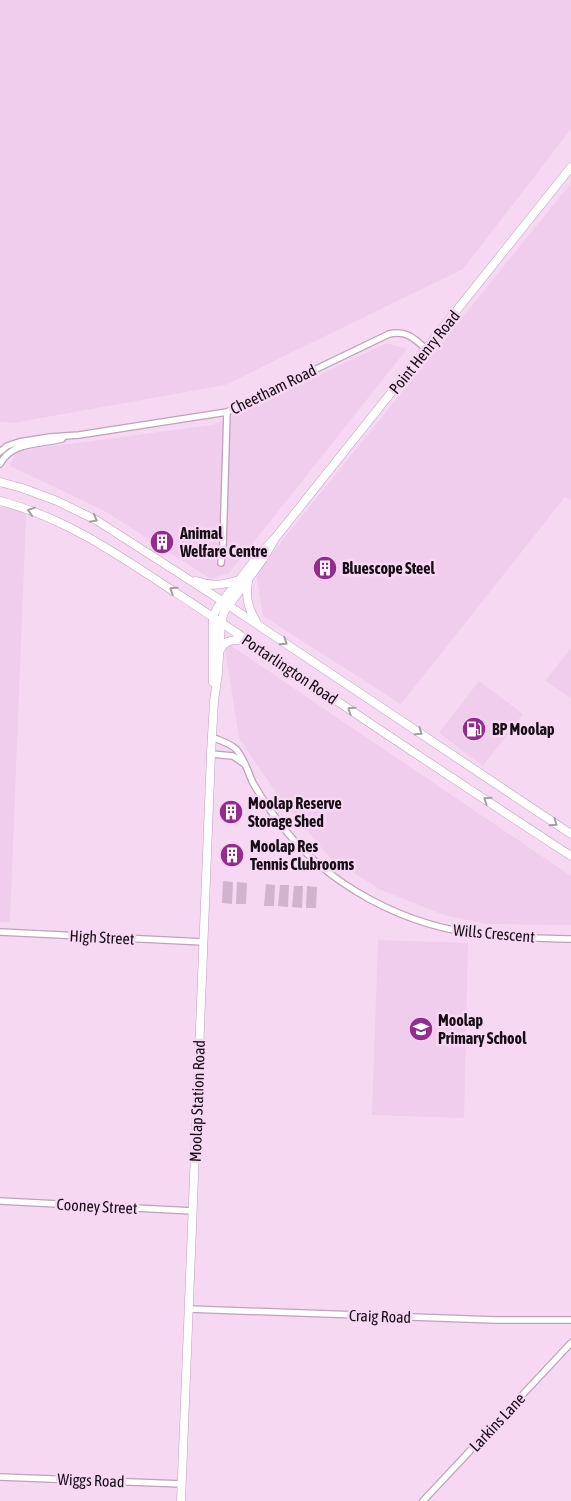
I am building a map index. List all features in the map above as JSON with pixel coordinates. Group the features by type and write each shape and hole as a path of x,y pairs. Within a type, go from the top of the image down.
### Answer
{"street":[{"name":"Point Henry Road","path":"221,622 225,603 239,580 276,537 571,167"},
{"name":"Cheetham Road","path":"0,464 2,452 20,447 79,435 227,412 388,334 403,333 410,335 426,349"},
{"path":"221,563 227,412"},
{"name":"Portarlington Road","path":"0,482 57,501 96,520 188,578 571,834"},
{"name":"Portarlington Road","path":"0,501 43,515 88,536 221,622 571,856"},
{"name":"Point Henry Road","path":"213,617 217,608 225,603 249,578 276,537"},
{"path":"188,578 210,585 239,580"},
{"path":"249,578 246,591 248,604 260,626"},
{"name":"Moolap Station Road","path":"213,617 212,673 214,701"},
{"name":"Moolap Station Road","path":"181,1501 212,738 221,622"},
{"path":"219,653 222,645 230,640 251,643"},
{"name":"Wills Crescent","path":"212,738 227,743 236,750 264,802 302,848 338,879 374,901 419,921 457,931 488,936 571,939"},
{"path":"212,754 233,756 244,765"},
{"name":"High Street","path":"0,932 204,942"},
{"name":"Cooney Street","path":"0,1201 193,1211"},
{"name":"Craig Road","path":"189,1309 496,1320 571,1320"},
{"name":"Larkins Lane","path":"424,1501 571,1343"},
{"name":"Wiggs Road","path":"0,1476 182,1484"}],"shaded area":[{"path":"0,0 571,0 571,129 463,269 225,385 13,423 0,422"},
{"path":"571,183 571,500 565,497 401,704 263,616 256,573"},
{"path":"387,343 407,349 229,573 211,579 103,510 10,466 16,451 212,425"},
{"path":"0,507 17,510 26,515 10,922 0,922"},
{"path":"224,641 571,876 571,925 486,924 444,915 381,890 330,858 279,797 239,738"},
{"path":"571,648 571,698 545,681"},
{"path":"479,681 523,714 483,766 439,733"},
{"path":"223,881 233,882 232,904 222,903"},
{"path":"237,882 247,883 246,904 236,904"},
{"path":"266,884 275,885 274,906 264,906"},
{"path":"280,885 289,885 288,907 278,906"},
{"path":"294,886 303,886 302,908 292,907"},
{"path":"307,886 317,887 316,908 306,908"},
{"name":"Moolap Primary School","path":"378,940 468,943 464,1118 372,1115"}],"place":[{"name":"Animal Welfare Centre","path":"162,542"},
{"name":"Bluescope Steel","path":"325,568"},
{"name":"BP Moolap","path":"474,729"},
{"name":"Moolap Reserve Storage Shed","path":"231,812"},
{"name":"Moolap Res Tennis Clubrooms","path":"232,855"},
{"name":"Moolap Primary School","path":"421,1029"}]}
